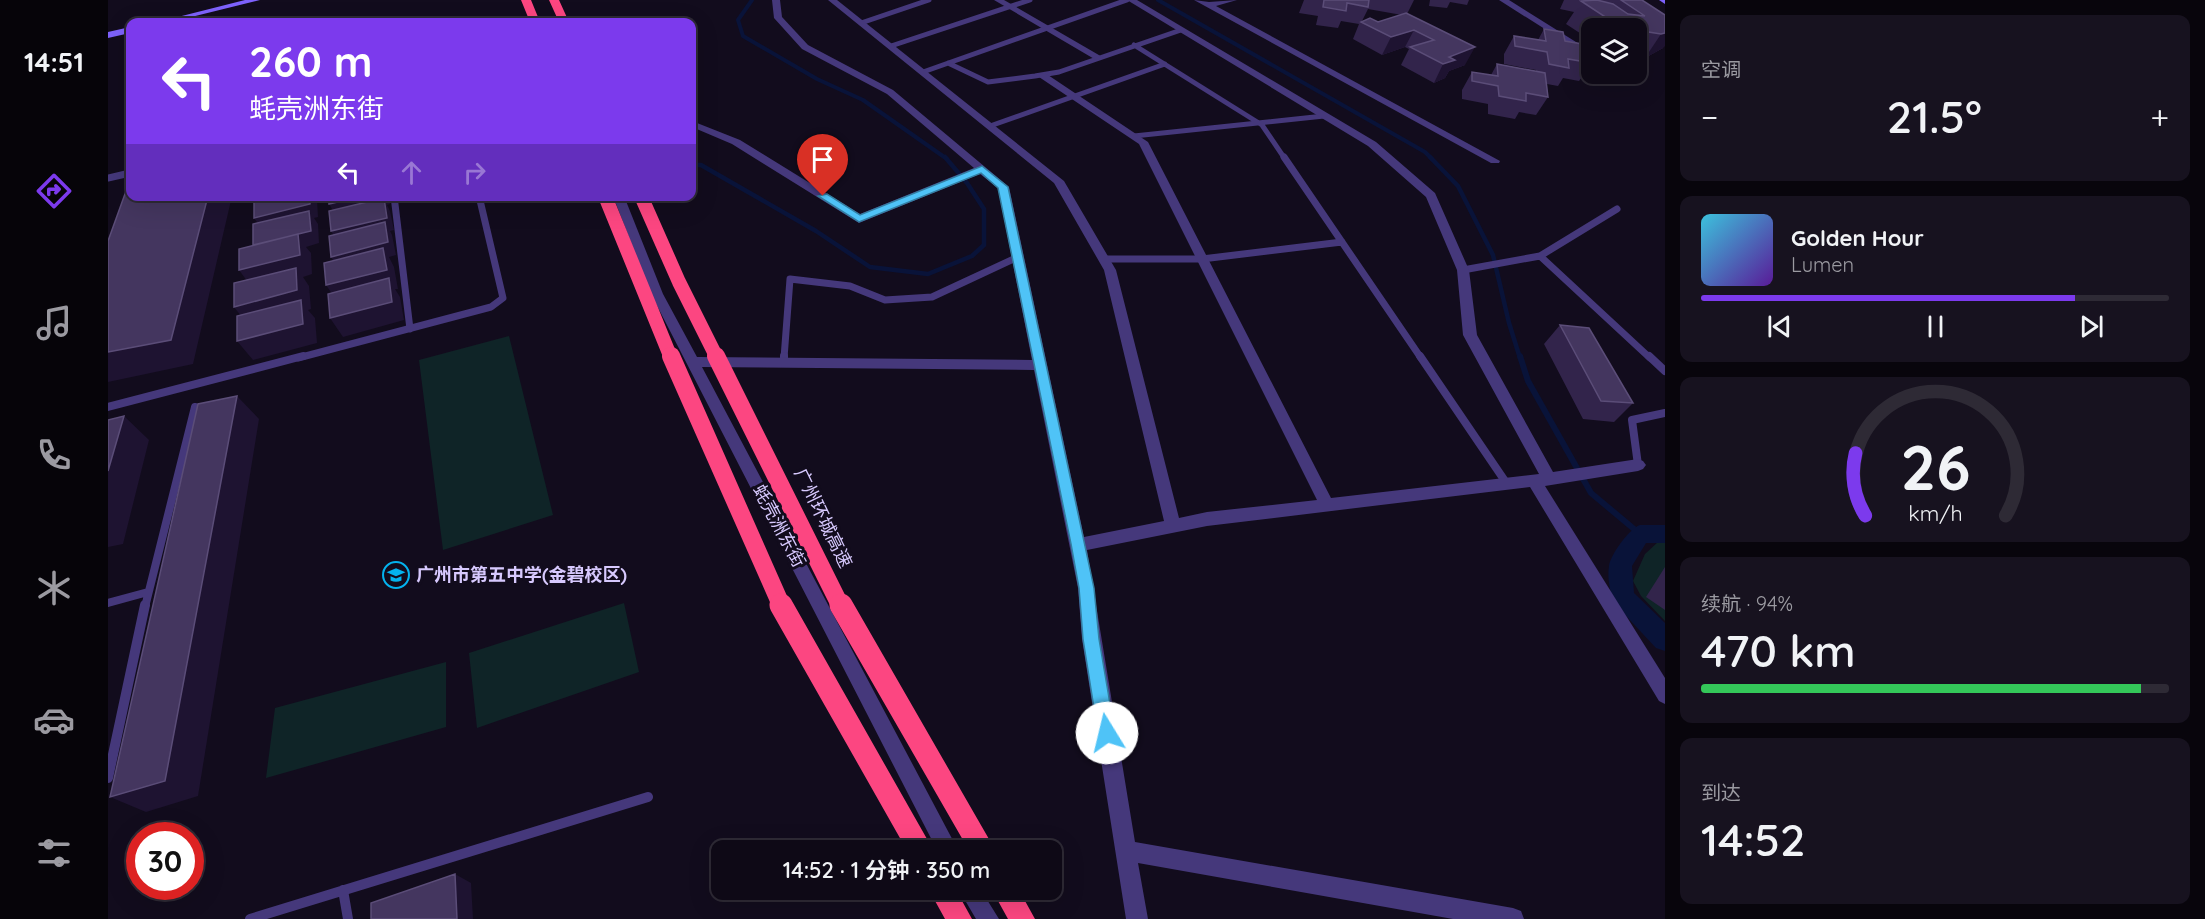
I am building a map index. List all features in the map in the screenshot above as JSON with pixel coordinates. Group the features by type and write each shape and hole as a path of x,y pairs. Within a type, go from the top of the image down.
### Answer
{"highway":[{"path":"526,0 533,18"},
{"path":"554,0 562,18"},
{"path":"607,201 643,293 783,610 914,840"},
{"name":"广州环城高速","path":"643,201 678,282 834,594 976,840"},
{"path":"948,900 959,919"},
{"path":"1011,900 1022,919"}],"street":[{"path":"179,18 256,0"},
{"path":"776,0 778,18 805,46 890,92 976,171 1003,187 1078,544 1086,588 1091,639 1137,919"},
{"path":"833,0 1058,181 1110,270 1173,525"},
{"path":"998,0 1099,58"},
{"path":"1129,0 1372,144 1431,195 1463,270 1470,335 1542,480 1665,695"},
{"path":"1198,0 1495,161"},
{"path":"1208,5 1233,0"},
{"path":"1503,0 1581,49"},
{"path":"108,35 126,31"},
{"path":"1042,75 1143,142 1327,505"},
{"path":"696,126 736,141 859,219 976,171"},
{"name":"蚝壳洲东街","path":"620,201 657,294 943,840"},
{"path":"693,362 1041,365"},
{"path":"1078,544 1173,525 1542,480 1638,465"},
{"path":"1127,851 1513,919"},
{"path":"976,900 988,919"}],"lane":[{"path":"861,23 929,0"},
{"path":"891,46 1029,0"},
{"path":"923,72 1129,0"},
{"path":"948,63 988,82 1042,75 1059,72 1181,30"},
{"path":"1134,45 1259,123 1507,484"},
{"path":"990,126 1164,64"},
{"path":"1134,136 1324,116"},
{"path":"108,178 126,174"},
{"path":"395,201 410,329"},
{"path":"108,407 491,307 502,298 480,201"},
{"path":"1463,270 1512,263 1540,256 1617,208"},
{"path":"1104,260 1202,259 1342,242"},
{"path":"1540,256 1665,371"},
{"path":"784,363 790,279 850,286 885,300 932,297 1018,257"},
{"path":"108,778 148,592 195,407"},
{"path":"1638,465 1632,420 1665,413"},
{"path":"108,603 148,592"},
{"path":"250,919 648,797"},
{"path":"343,890 348,919"}],"green space":[{"path":"509,336 553,515 443,550 419,360"},
{"path":"1658,542 1665,542 1665,621 1641,596 1633,581 1645,554"},
{"path":"624,603 639,672 477,728 469,653"},
{"path":"446,662 446,727 266,778 275,708"}],"building":[{"path":"1324,0 1369,0 1368,7 1347,3 1346,11 1323,7"},
{"path":"1597,0 1613,4 1628,14 1645,16 1621,0 1642,0 1665,15 1665,33 1647,32 1647,18 1607,18 1581,1"},
{"path":"1406,13 1475,47 1449,57 1455,60 1443,64 1410,47 1434,40 1414,30 1391,37 1361,22 1370,18 1378,22"},
{"path":"1544,29 1563,32 1565,41 1581,44 1581,61 1568,59 1569,68 1549,64 1547,52 1515,46 1514,36 1546,41"},
{"path":"1497,64 1545,73 1548,97 1526,93 1526,101 1499,96 1498,86 1472,81 1472,72 1498,76"},
{"path":"126,191 126,201 207,201 171,340 108,352 108,241"},
{"path":"254,201 310,201 310,204 254,218"},
{"path":"371,201 384,201 387,218 331,231 329,211"},
{"path":"309,211 311,231 253,245 253,224"},
{"path":"385,222 388,242 331,257 329,236"},
{"path":"298,234 300,255 239,270 239,249"},
{"path":"383,248 387,270 326,285 324,263"},
{"path":"296,268 297,290 234,307 234,283"},
{"path":"389,278 392,302 330,318 328,294"},
{"path":"301,300 303,324 237,341 237,316"},
{"path":"1560,325 1589,328 1633,403 1601,401"},
{"path":"237,396 165,781 110,797 198,404"},
{"path":"124,416 108,471 108,420"},
{"path":"455,874 457,919 371,919 371,903"}],"waterway":[{"path":"752,0 738,20 743,36 817,79 863,100 946,158"},
{"path":"1158,0 1425,152 1430,157"},
{"path":"1430,157 1458,186 1493,255 1520,358"},
{"path":"696,165 701,165 816,231 870,267 928,274 972,256 984,245 984,209 967,183 946,158"},
{"path":"1520,356 1528,381 1591,493 1640,534"},
{"path":"1665,534 1640,534 1620,565 1623,597 1665,640"}],"place":[{"name":"广州市第五中学(金碧校区)","path":"396,575"}],"route":[{"path":"823,196 859,219 982,169 1003,187 1078,544 1107,733"}]}
